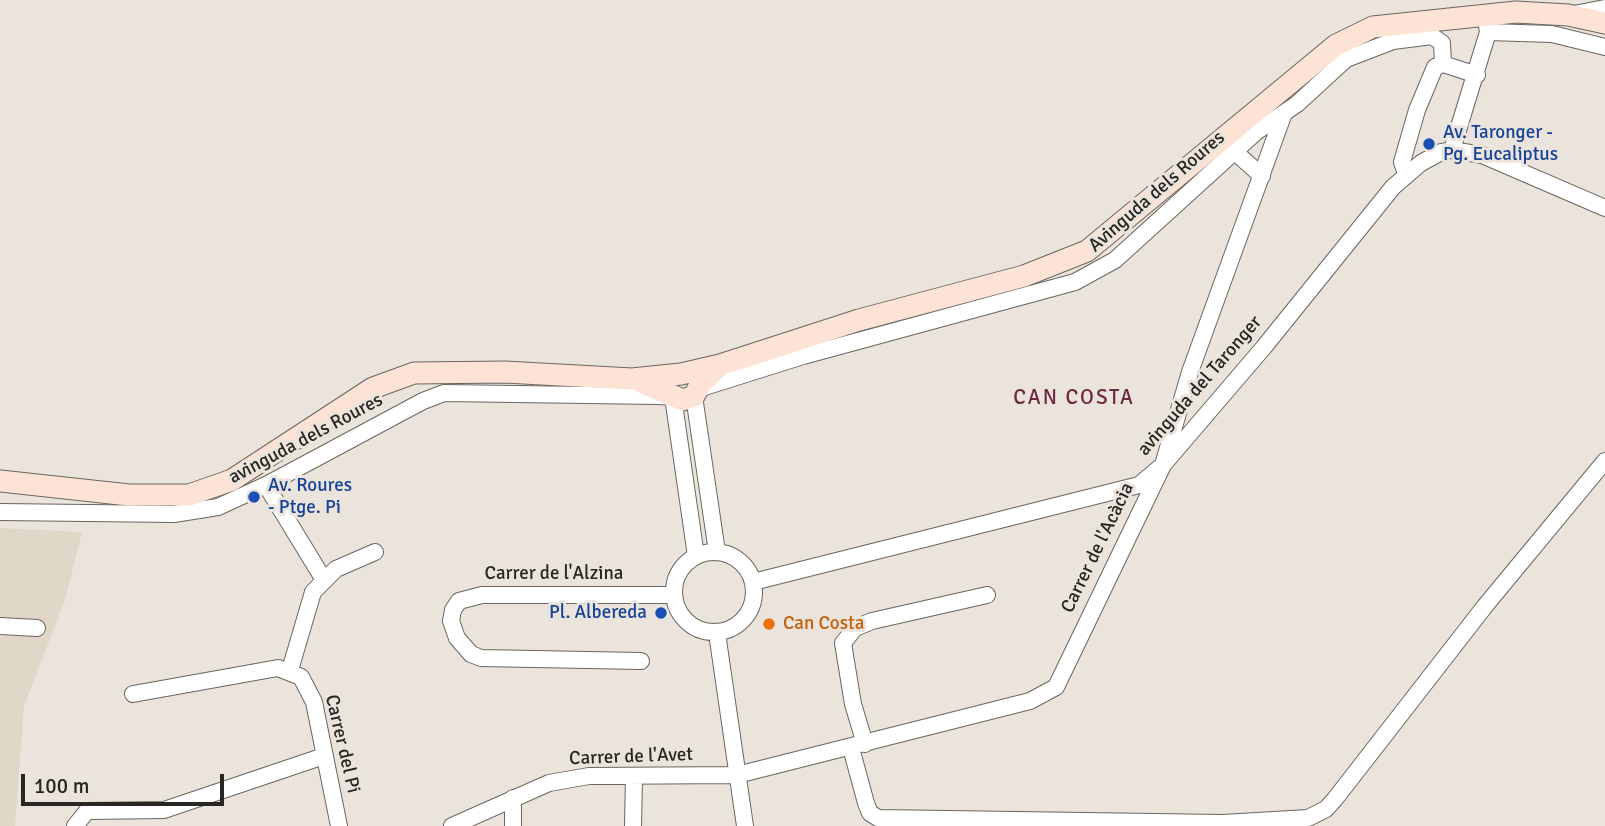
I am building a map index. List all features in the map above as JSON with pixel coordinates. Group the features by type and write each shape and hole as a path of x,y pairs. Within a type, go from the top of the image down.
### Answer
{"street":[{"path":"0,481 166,497 211,490 251,470 373,388 414,373 505,372 632,379 681,374 720,365 859,320 1024,276 1077,256 1128,220 1336,45 1373,27 1486,23 1568,15 1605,8"},
{"path":"1568,15 1605,23"},
{"path":"1486,23 1552,34 1605,47"},
{"path":"1486,23 1477,75 1452,150 1482,155 1508,164 1605,208"},
{"name":"Avinguda dels Roures","path":"688,395 803,356 1075,282 1115,260 1236,153 1256,132 1284,113 1346,59 1393,41 1437,37 1442,43 1443,64"},
{"path":"1406,174 1402,162 1417,110 1435,66 1443,64 1477,75"},
{"name":"Carrer de l'Acàcia","path":"737,775 1030,701 1056,687 1163,465 1190,372 1284,113"},
{"name":"avinguda del Taronger","path":"753,582 1139,485 1163,465 1406,174 1432,156 1452,150"},
{"path":"1236,153 1262,176"},
{"path":"696,556 688,395 720,365"},
{"path":"681,374 688,395 716,552"},
{"path":"632,379 688,395"},
{"name":"avinguda dels Roures","path":"0,512 193,513 218,507 266,485 423,401 444,393 688,395"},
{"path":"987,595 872,621 855,628 843,643 866,803 870,813 878,818 1223,822 1308,818 1326,809 1335,799 1485,606 1605,461"},
{"path":"266,485 324,580"},
{"path":"133,694 278,668 290,670 313,592 336,569 375,552"},
{"path":"716,552 740,562 753,582 753,604 747,615 739,624 717,633 691,626 681,617 673,595 680,571 696,556 716,552"},
{"name":"Carrer de l'Alzina","path":"641,661 481,658 471,654 457,638 451,621 453,610 459,601 482,594 673,595"},
{"path":"0,626 37,628"},
{"path":"717,633 744,826"},
{"name":"Carrer del Pi","path":"290,670 301,677 314,702 339,826"},
{"path":"75,826 87,811 164,810 324,756"},
{"name":"Carrer de l'Avet","path":"452,826 513,797 568,779 737,775"},
{"path":"633,826 634,776"},
{"path":"513,797 513,826"}],"shaded area":[{"path":"0,528 82,532 65,600 24,706 15,826 0,826"}],"place":[{"name":"Av. Taronger - Pg. Eucaliptus","path":"1429,144"},
{"name":"Av. Roures - Ptge. Pi","path":"254,497"},
{"name":"Pl. Albereda","path":"661,613"},
{"name":"Can Costa","path":"769,624"}],"district":[{"name":"CAN COSTA","path":"1074,398"}]}
